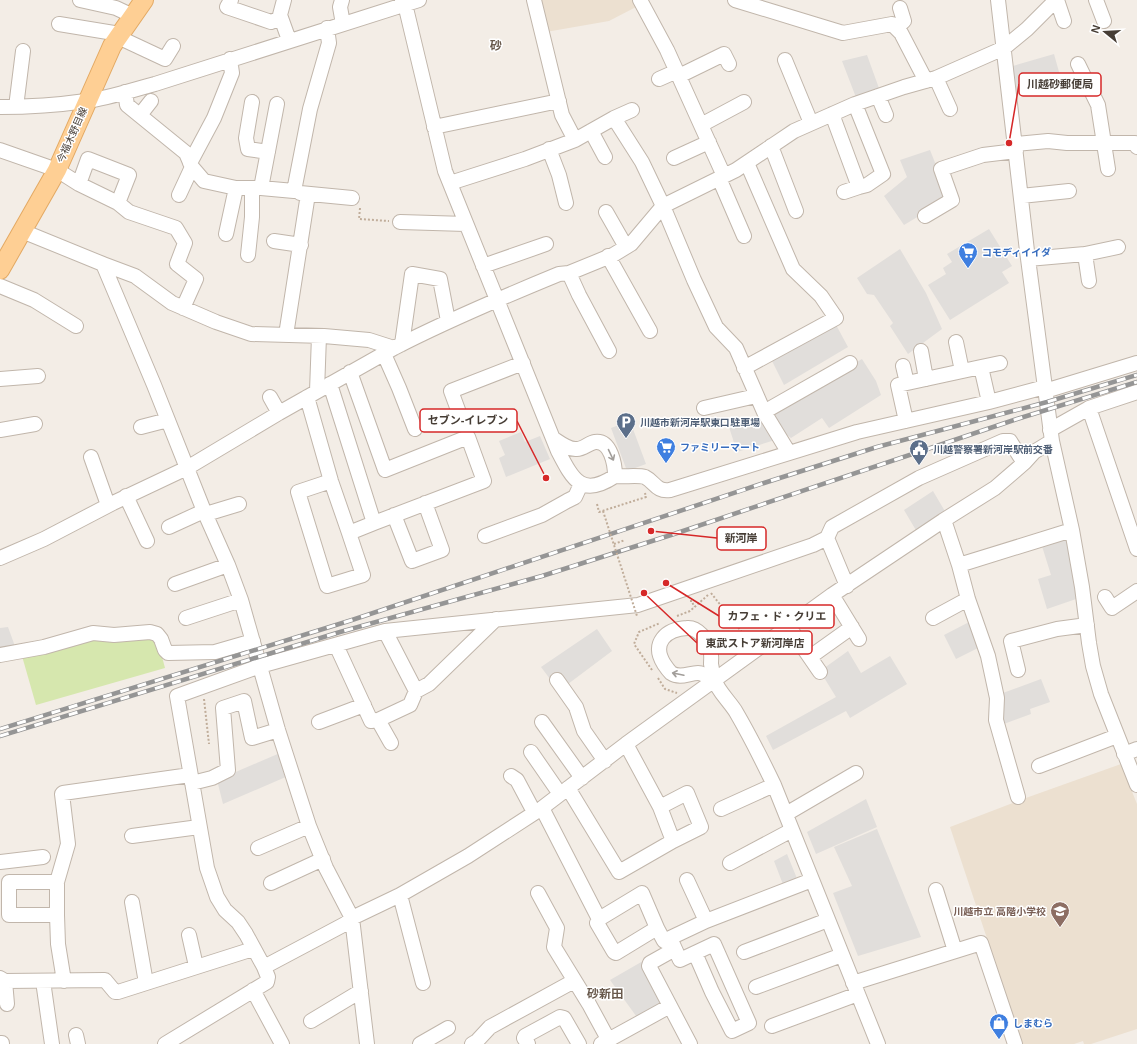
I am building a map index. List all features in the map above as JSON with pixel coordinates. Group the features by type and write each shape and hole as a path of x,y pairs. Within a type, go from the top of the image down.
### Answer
{"main road":[{"name":"今福木野目線","path":"0,270 57,170 118,35 144,0"}],"street":[{"path":"80,0 116,8 133,16"},
{"path":"231,0 227,7 271,22 281,18"},
{"path":"284,0 280,15 289,40"},
{"path":"342,0 340,7 343,24"},
{"path":"0,107 87,101 125,92 155,84 343,24 404,2 419,0"},
{"path":"534,0 562,115 575,140"},
{"path":"640,0 678,73 709,142 744,236"},
{"path":"735,0 843,33 892,24 901,33 950,109"},
{"path":"998,0 1028,259 1051,436 1072,530 1082,586 1093,666 1101,694 1117,736 1131,751 1137,785"},
{"path":"0,558 44,539 126,496 187,468 350,372 448,321 559,274 569,273 626,247 631,244 663,206 747,163 794,131 855,104 931,80 1004,48 1027,29 1056,0 1064,21"},
{"path":"1096,0 1104,21"},
{"path":"404,2 445,171 558,451 576,479 588,487 603,484 615,476 638,476 644,477 660,490 666,491 857,432 1045,389 1137,363"},
{"path":"896,28 904,21 900,8"},
{"path":"59,24 118,35 165,59 173,46"},
{"path":"294,192 310,109 329,43 327,28"},
{"path":"16,107 23,51"},
{"path":"659,79 678,73 724,54 729,64"},
{"path":"179,195 191,165 214,118 232,73 230,59"},
{"path":"786,60 811,123"},
{"path":"1078,64 1098,105 1108,169"},
{"path":"125,92 127,105 186,153 191,165 204,181 236,188 257,188 352,198"},
{"path":"878,96 886,115"},
{"path":"140,116 151,101"},
{"path":"434,127 558,101"},
{"path":"252,102 246,138 248,149 268,152"},
{"path":"701,125 744,102"},
{"path":"248,255 257,188 268,152 277,104"},
{"path":"844,192 867,185 883,174 855,104"},
{"path":"450,183 525,159 575,140 614,118 632,110"},
{"path":"832,114 859,187"},
{"path":"614,118 642,162 716,327 736,348 764,412 790,453"},
{"path":"591,131 605,157"},
{"path":"925,216 952,200 941,169 983,155 1048,141 1135,143 1137,147"},
{"path":"674,158 709,142"},
{"path":"771,146 796,211"},
{"path":"549,149 566,203"},
{"path":"0,150 57,170 79,184 118,203 130,212 176,228 185,243 177,264 196,279 183,308"},
{"path":"79,184 88,160 129,175 118,203"},
{"path":"744,368 836,318 821,296 793,269 747,163"},
{"path":"226,234 236,188"},
{"path":"1021,196 1069,191"},
{"path":"286,335 308,194"},
{"path":"606,212 626,247"},
{"path":"400,222 421,229 466,224"},
{"path":"22,231 135,276 172,303 216,322 251,334 319,336 369,340 393,349"},
{"path":"274,241 301,245"},
{"path":"483,266 546,244"},
{"path":"1028,259 1085,254 1118,247"},
{"path":"1085,254 1089,281"},
{"path":"608,256 650,331"},
{"path":"103,264 228,565 241,600 278,730 309,826 323,859 352,918 367,1044"},
{"path":"569,273 578,295 609,350"},
{"path":"415,429 399,388 393,349 412,274 440,279 448,321"},
{"path":"0,286 34,300 76,326"},
{"path":"319,336 312,394 331,481 363,574 327,586 298,492 331,481"},
{"path":"956,342 962,371"},
{"path":"920,351 926,379"},
{"path":"461,418 451,391 523,363"},
{"path":"764,412 850,363"},
{"path":"906,421 898,385 1000,363"},
{"path":"903,366 906,383"},
{"path":"981,367 989,402"},
{"path":"349,533 484,481 468,437 385,470 350,372"},
{"path":"0,379 38,376"},
{"path":"330,384 374,523"},
{"path":"264,967 345,924 352,918 400,895 468,856 538,810 626,744 832,595 944,520 995,488 1024,463 1051,436 1090,408 1137,392"},
{"path":"270,396 279,413"},
{"path":"704,408 756,396"},
{"path":"1090,408 1137,549"},
{"path":"141,427 168,420"},
{"path":"0,430 34,424"},
{"path":"554,439 568,447 577,449 596,442 606,446 611,453 615,466 615,476"},
{"path":"165,1044 267,982 268,977 246,934 238,922 225,910 217,897 207,868 177,696 260,666 385,631 638,605 813,545 827,538 832,527 919,478 1003,441 1010,441 1024,463"},
{"path":"485,536 542,515 575,497 576,479 571,464 577,449"},
{"path":"91,457 108,505"},
{"path":"126,496 147,541"},
{"path":"394,515 412,561 442,550 425,503"},
{"path":"170,527 205,512 239,504"},
{"path":"944,520 959,565 968,599 988,656 997,698 996,720 1018,797"},
{"path":"959,565 1072,530"},
{"path":"827,538 847,586"},
{"path":"175,584 228,565"},
{"path":"1105,597 1112,608 1137,591"},
{"path":"832,595 859,639"},
{"path":"933,618 968,599"},
{"path":"186,618 241,600"},
{"path":"336,645 371,720 378,720 410,705 416,691 429,684 496,619"},
{"path":"1018,670 1011,641 1058,629 1087,625"},
{"path":"789,627 820,672"},
{"path":"810,657 852,627"},
{"path":"714,681 710,650 701,634 696,630 681,628 670,632 663,637 659,651 660,658 666,668 679,676 699,673 714,681 735,710 755,745 786,814 878,1044"},
{"path":"385,631 416,691"},
{"path":"0,656 44,647 93,633 114,635 150,632 157,634 168,653 197,654 215,652 253,642"},
{"path":"557,680 576,707 584,731 605,761"},
{"path":"64,981 58,944 57,915 57,882 68,844 62,794 191,779 212,778 228,770 222,708 244,701 252,738 278,730"},
{"path":"319,722 364,705"},
{"path":"378,720 391,743"},
{"path":"542,722 582,778"},
{"path":"1039,766 1117,736"},
{"path":"626,744 660,807 673,841"},
{"path":"531,752 564,791 619,872 673,841 702,827 688,794 660,807"},
{"path":"786,814 856,773"},
{"path":"511,776 517,780 538,810 599,919 597,923 614,952 616,953 658,928"},
{"path":"721,809 774,785"},
{"path":"258,848 309,826"},
{"path":"132,836 199,828"},
{"path":"730,863 792,830"},
{"path":"0,862 43,856"},
{"path":"271,883 323,859"},
{"path":"687,880 706,921"},
{"path":"690,1044 649,966 650,963 672,944 706,921 812,880"},
{"path":"57,882 9,882 9,915 57,915"},
{"path":"936,890 955,951"},
{"path":"538,893 557,928 554,947 589,1004 604,1042 670,1006"},
{"path":"599,919 642,893 664,941 672,944 680,960 714,944 749,1023 732,1031 712,992 695,953"},
{"path":"400,895 423,983"},
{"path":"132,902 146,983"},
{"path":"744,952 828,920"},
{"path":"189,935 196,966"},
{"path":"772,1026 856,989 955,951 981,943 1015,1044"},
{"path":"7,1004 2,980 105,980 116,992 118,992 253,949"},
{"path":"756,988 842,955"},
{"path":"42,981 52,1044"},
{"path":"472,1044 477,1041 490,1027 574,981"},
{"path":"253,990 282,1044"},
{"path":"311,1021 361,991"},
{"path":"528,1044 524,1038 525,1036 560,1017 564,1018 579,1044"},
{"path":"420,1044 448,1028"}],"path":[{"path":"352,198 360,199 359,219 400,222"},
{"path":"597,504 599,512 646,497"},
{"path":"602,511 637,616"},
{"path":"614,544 625,540"},
{"path":"685,601 692,601 694,607"},
{"path":"202,686 209,744"}],"shaded area":[{"path":"537,0 634,0 636,7 609,21 546,32"},
{"path":"1054,54 1061,79 1016,92 1013,66"},
{"path":"867,55 880,91 857,100 842,61"},
{"path":"930,150 949,198 904,225 884,196 907,177 900,160"},
{"path":"989,229 1012,266 1002,272 1009,283 950,320 928,285 946,274 943,268 952,262 947,254"},
{"path":"900,249 926,293 942,329 908,354 890,326 893,323 874,295 867,294 857,278"},
{"path":"835,323 848,347 784,385 770,357"},
{"path":"862,359 876,381 881,395 829,428 822,418 791,438 780,429 769,413"},
{"path":"761,417 775,440 737,452 729,427"},
{"name":"川越市新河岸駅東口駐車場","path":"630,421 646,464 627,471 611,428"},
{"path":"521,432 525,442 540,436 550,459 506,477 499,458 505,455 499,441"},
{"path":"933,491 946,513 917,532 904,510"},
{"path":"1068,535 1079,598 1047,609 1038,579 1051,575 1041,543"},
{"path":"973,620 982,646 956,659 944,635"},
{"path":"8,627 16,649 0,651 0,628"},
{"path":"597,629 612,651 568,684 553,683 541,667"},
{"path":"848,651 861,673 890,656 907,684 850,718 846,711 773,750 766,736 836,697 820,671"},
{"path":"1041,679 1050,702 1030,709 1031,714 1001,725 1000,694"},
{"path":"280,753 288,776 223,804 217,780"},
{"name":"川越市立 高階小学校","path":"1121,764 1137,804 1137,1029 1091,1044 1084,1044 1083,1041 1074,1044 1022,1044 950,827"},
{"path":"866,799 877,827 816,854 807,832"},
{"path":"877,829 921,937 858,956 833,893 852,886 834,847"},
{"path":"787,854 798,881 784,887 774,861"},
{"path":"643,961 664,1000 661,1007 639,1020 610,980"}],"green space":[{"path":"151,635 160,649 165,668 36,705 22,656 77,640"}],"railway":[{"path":"0,729 352,620 877,447 1047,402 1137,375"},
{"path":"0,736 340,632 542,576 671,535 1017,419 1137,382"}],"place":[{"name":"川越砂郵便局","path":"1009,143"},
{"name":"コモディイイダ","path":"968,269"},
{"name":"川越市新河岸駅東口駐車場","path":"626,439"},
{"name":"ファミリーマート","path":"666,464"},
{"name":"川越警察署新河岸駅前交番","path":"919,466"},
{"name":"セブン-イレブン","path":"546,478"},
{"name":"新河岸","path":"651,531"},
{"name":"カフェ・ド・クリエ","path":"666,583"},
{"name":"東武ストア新河岸店","path":"644,593"},
{"name":"川越市立 高階小学校","path":"1060,928"},
{"name":"しまむら","path":"999,1040"}],"district":[{"name":"砂","path":"496,46"},
{"name":"砂新田","path":"605,994"}]}
